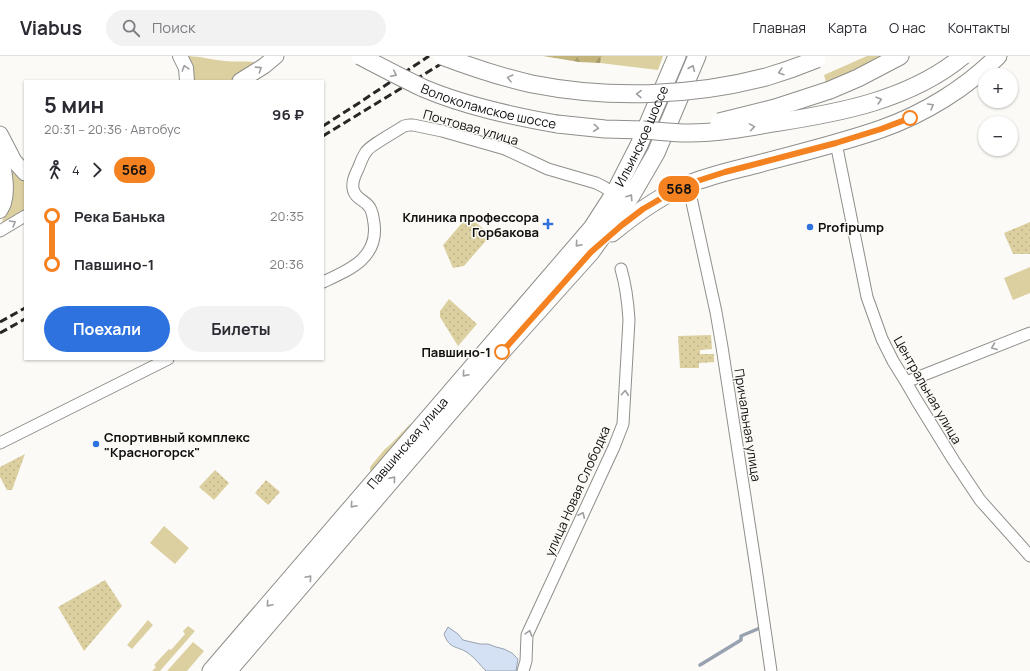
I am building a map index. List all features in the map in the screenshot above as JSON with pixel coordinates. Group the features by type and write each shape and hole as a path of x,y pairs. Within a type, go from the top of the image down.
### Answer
{"main road":[{"path":"242,80 264,66 276,56"},
{"name":"Волоколамское шоссе","path":"360,56 424,88 487,110 557,124 606,129 643,130 689,126 722,121 775,108 830,90 858,78 900,56"},
{"path":"442,56 468,66 532,84 611,94 648,94 692,90 730,84 765,77 821,58"},
{"name":"Ильинское шоссе","path":"602,213 614,194 639,145 677,56"},
{"path":"591,252 631,196 656,153 697,56"},
{"path":"643,130 689,133 733,130 852,108 891,97 924,82 954,64 963,56"},
{"path":"591,252 643,209 688,184 725,172 836,143 910,118 948,96 985,70 998,56"},
{"path":"0,134 14,161 24,172"},
{"name":"Павшинская улица","path":"211,671 592,228 602,213"},
{"name":"Павшинская улица","path":"228,671 500,354 591,252"}],"street":[{"path":"180,56 186,68 187,80"},
{"name":"Почтовая улица","path":"324,282 355,266 365,256 373,244 375,229 372,213 369,207 356,196 353,191 352,184 366,150 404,126 413,125 442,131 505,149 548,169 596,183 614,194"},
{"name":"Центральная улица","path":"836,143 867,297 882,339 917,402 980,500 1030,556"},
{"path":"0,149 6,190 4,202 0,211"},
{"name":"Причальная улица","path":"688,184 716,312 722,347 771,671"},
{"path":"0,230 24,217"},
{"name":"улица Новая Слободка","path":"523,671 526,660 527,635 614,447 623,424 629,320 625,282 621,269"},
{"path":"906,382 1030,333"},
{"path":"0,443 166,360"}],"shaded area":[{"path":"187,56 256,63 232,80 194,80"},
{"path":"602,56 663,56 658,70 600,63"},
{"path":"867,56 883,56 826,82 824,75"},
{"path":"13,171 24,181 24,211 3,223 2,221 8,211 12,197 13,187 11,172"},
{"path":"468,216 491,235 464,266 453,268 443,245"},
{"path":"1030,222 1030,254 1013,254 1004,233"},
{"path":"1030,267 1030,293 1013,300 1004,278"},
{"path":"449,299 477,324 458,346 440,317 440,311"},
{"path":"711,335 712,349 700,350 700,354 714,354 714,362 699,363 699,368 680,368 678,336"},
{"path":"410,424 411,427 372,472 370,467 384,450"},
{"path":"25,454 12,490 7,490 0,477 0,467"},
{"path":"215,470 229,483 214,500 199,487"},
{"path":"266,480 280,492 268,505 255,493"},
{"path":"164,526 189,548 175,564 150,543"},
{"path":"105,580 122,606 84,651 58,607"},
{"path":"148,620 153,625 132,649 127,645"},
{"path":"188,626 195,631 160,671 152,671 156,667 154,665 169,649 171,650 185,634 183,631"},
{"path":"193,642 204,651 187,671 167,671"}],"green space":[{"path":"543,56 602,56 600,63 579,62"}],"water":[{"path":"448,627 458,634 463,640 480,644 488,644 512,653 518,659 516,671 486,671 468,653 449,643 444,634"}],"waterway":[{"path":"700,665 741,640 741,636 760,628"}],"railway":[{"path":"324,125 429,56"},
{"path":"324,135 454,56"},
{"path":"0,322 24,309"},
{"path":"0,333 24,320"}],"bus line":[{"name":"568","path":"502,352 591,252 643,209 667,195 688,184 725,172 836,143 910,118"}],"place":[{"name":"Клиника профессора Горбакова","path":"548,224"},
{"name":"Profipump","path":"810,227"},
{"name":"Павшино-1","path":"502,352"},
{"name":"Спортивный комплекс \"Красногорск\"","path":"96,444"}]}
